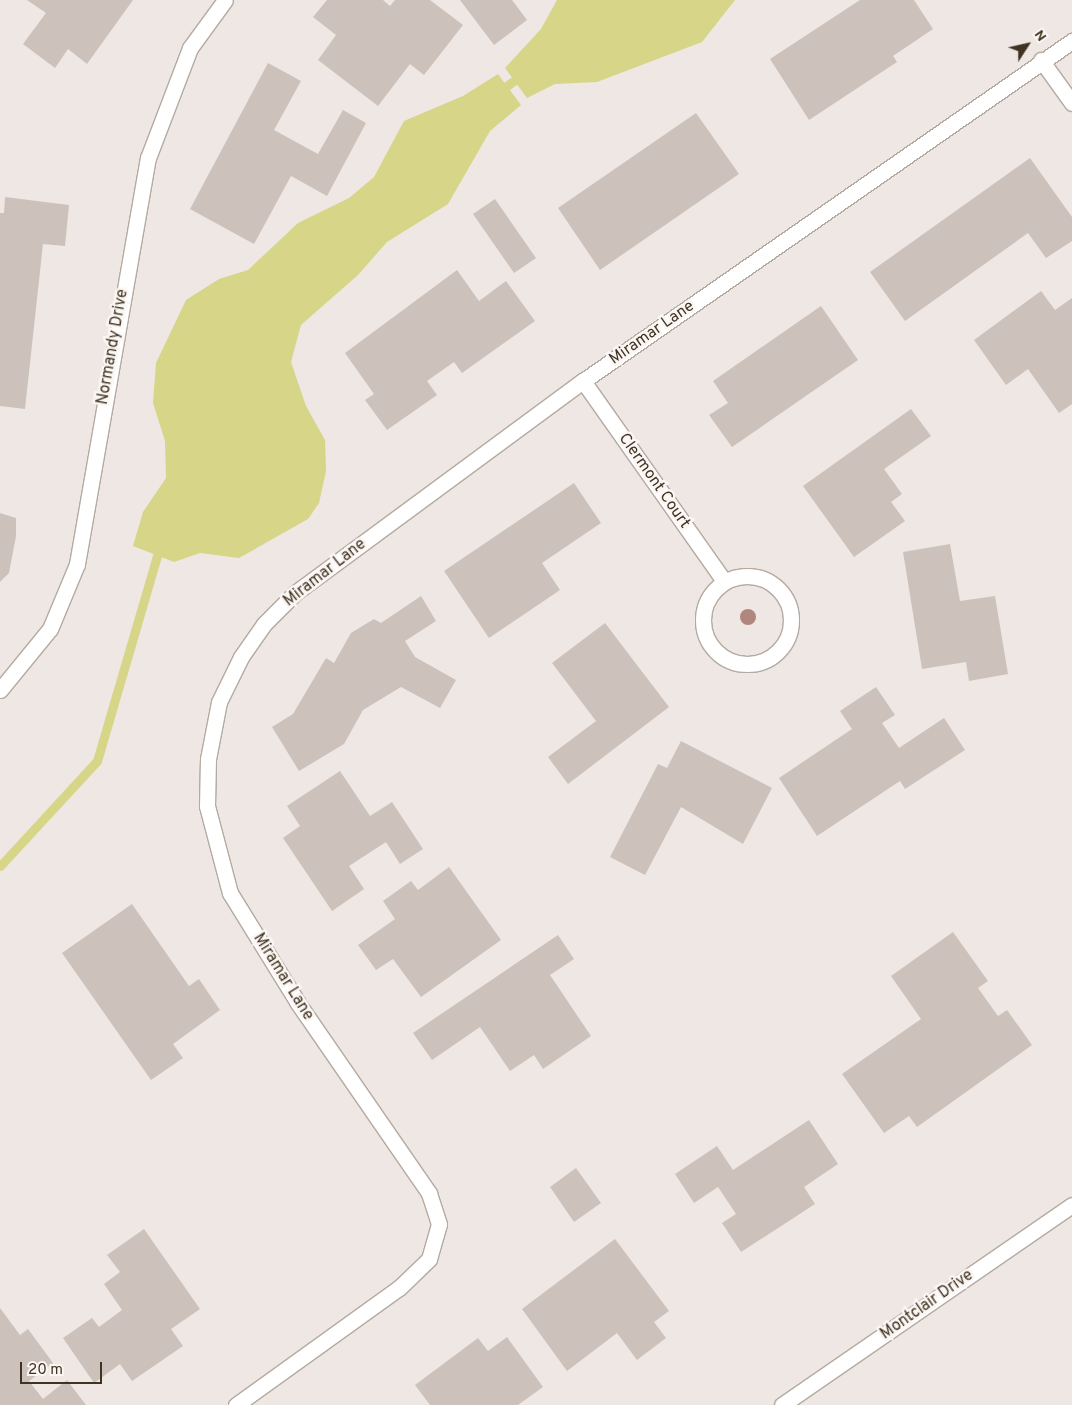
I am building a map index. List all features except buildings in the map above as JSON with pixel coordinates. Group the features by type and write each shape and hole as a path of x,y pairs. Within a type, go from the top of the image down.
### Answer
{"street":[{"name":"Normandy Drive","path":"0,690 50,629 77,564 148,158 190,48 225,0"},
{"name":"Miramar Lane","path":"236,1405 399,1288 429,1259 439,1224 429,1193 298,1003 230,893 207,806 208,758 219,702 264,624 295,593 583,381 1041,60 1072,41"},
{"path":"1041,60 1072,103"},
{"name":"Clermont Court","path":"583,381 724,581"},
{"path":"756,576 783,594 791,624 786,640 762,662 730,661 706,639 704,607 724,581 756,576"},
{"name":"Montclair Drive","path":"782,1405 1072,1205"}],"shaded area":[{"path":"557,0 735,0 702,42 597,82 555,84 527,98 505,68 541,29"},
{"path":"498,74 521,105 490,131 448,204 387,242 358,275 301,325 291,362 306,406 325,440 326,471 319,503 308,519 239,558 200,553 174,562 133,546 143,512 166,478 165,441 153,403 156,363 186,300 219,279 248,270 298,223 349,198 374,177 404,121 463,96"}],"waterway":[{"path":"497,93 523,74"},
{"path":"0,866 97,761 160,546"}]}
